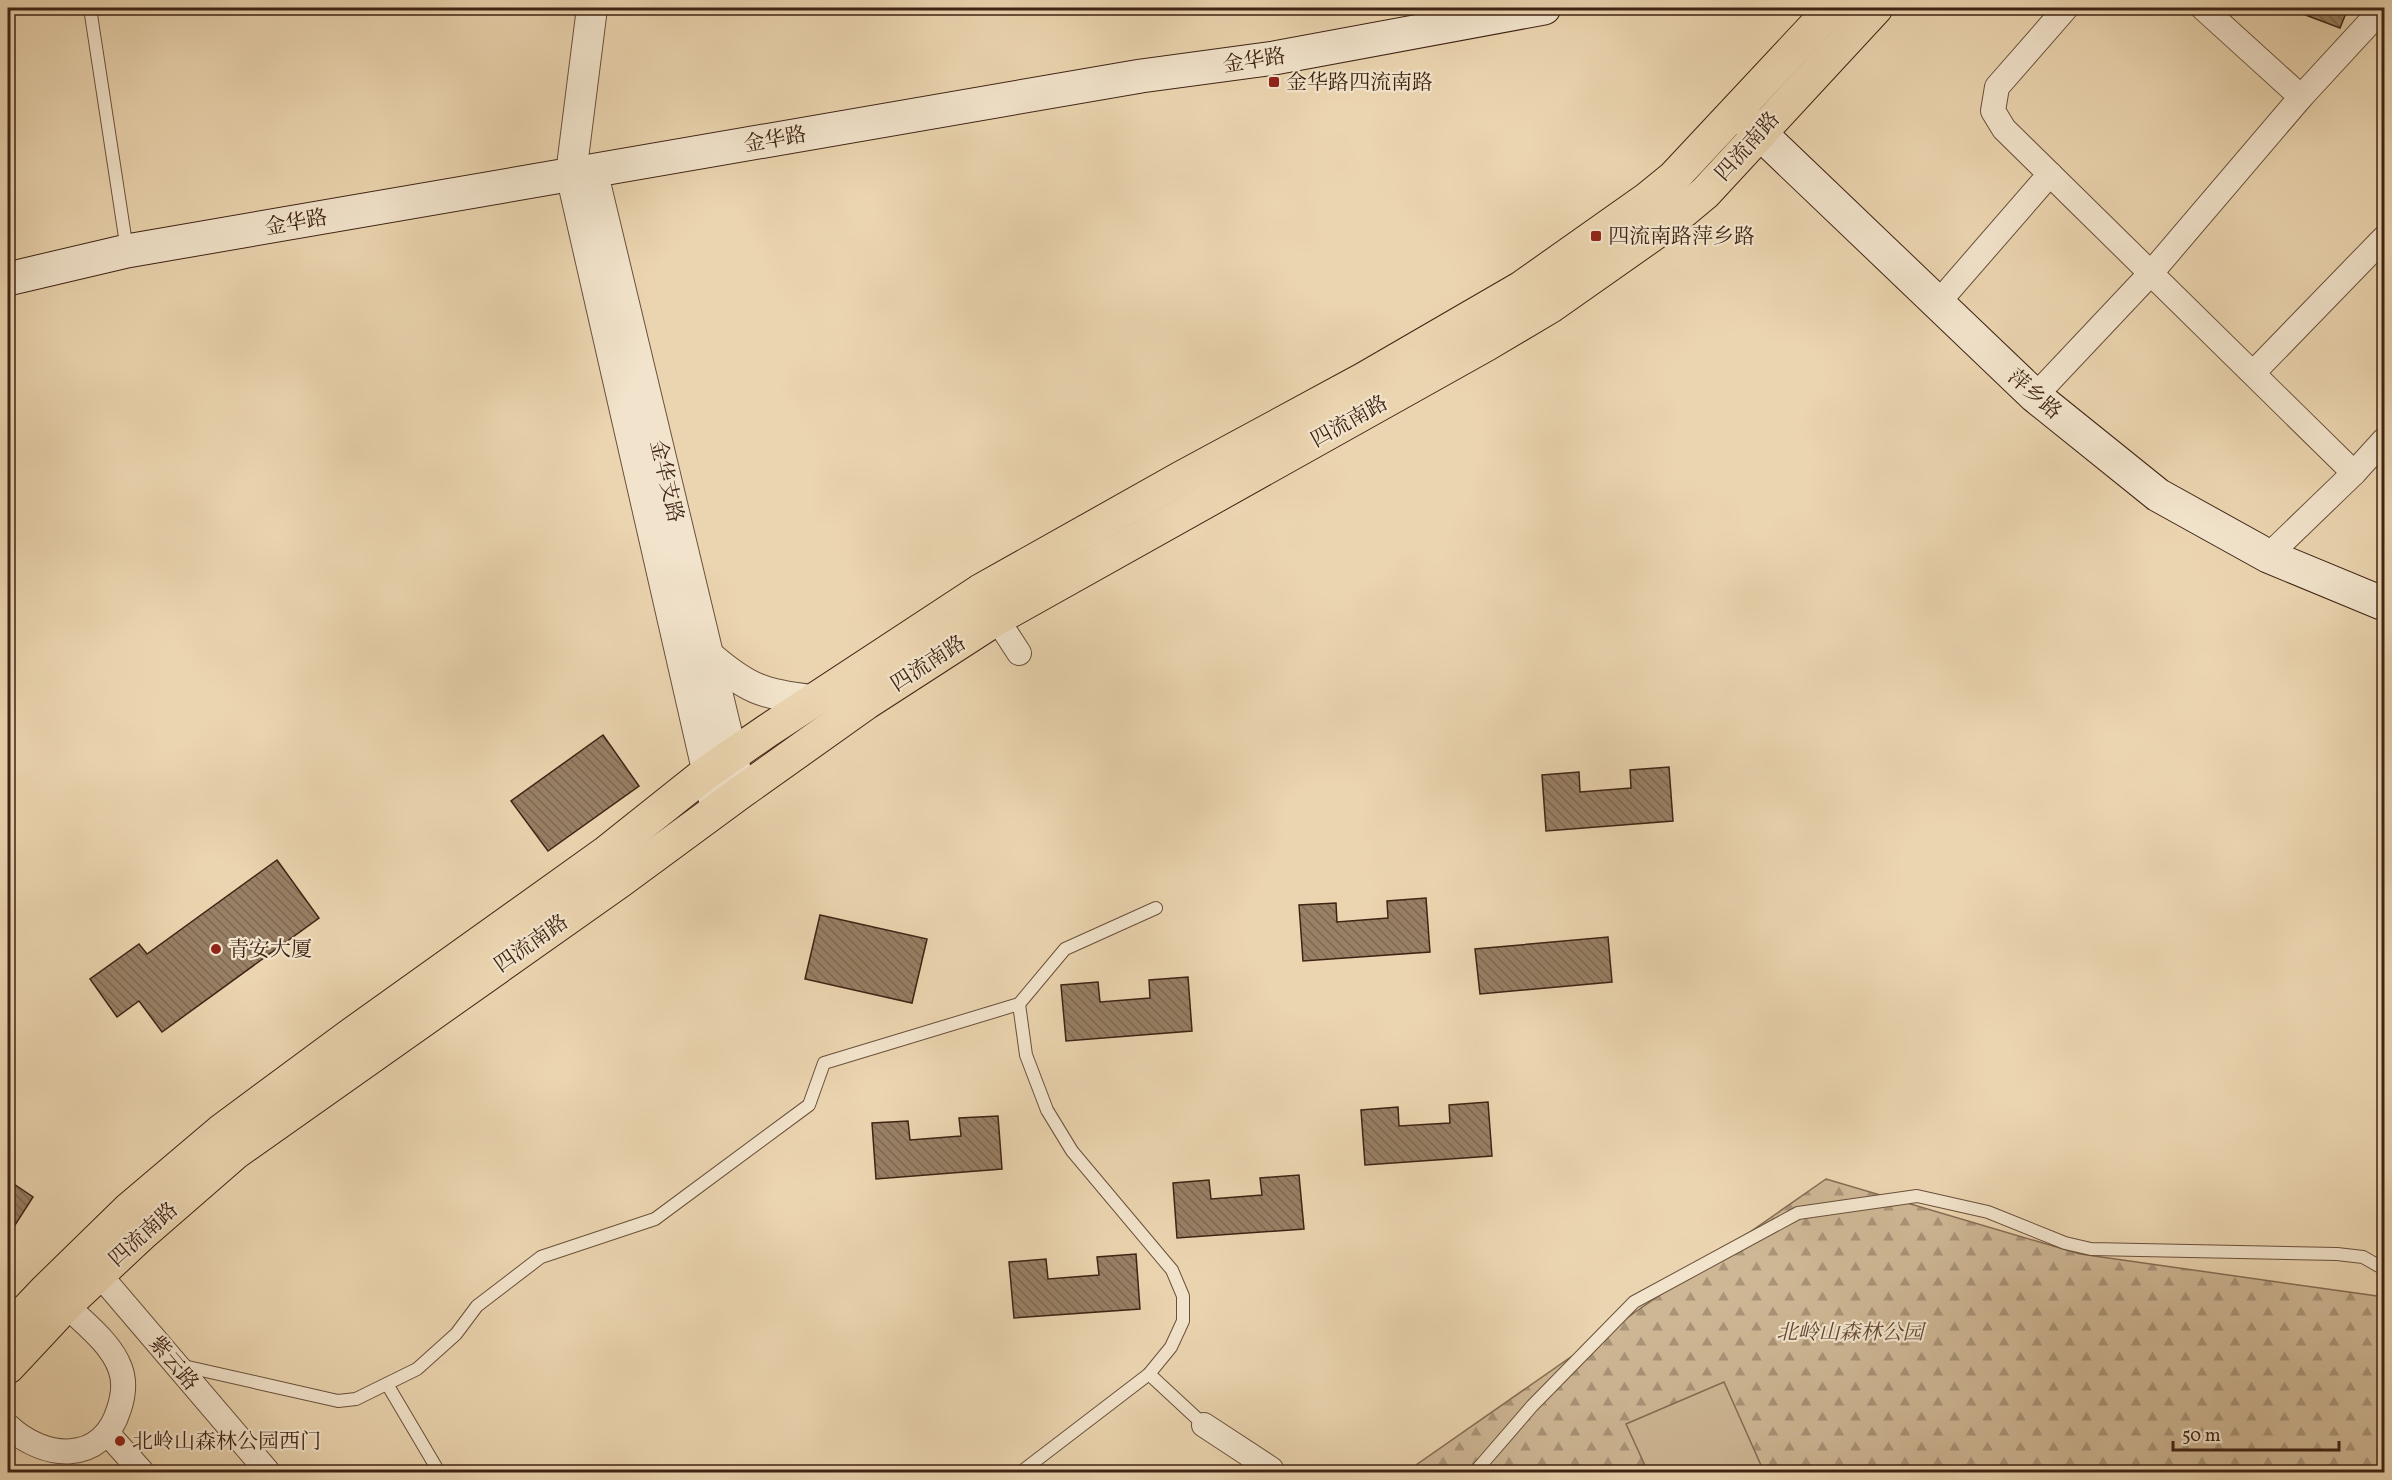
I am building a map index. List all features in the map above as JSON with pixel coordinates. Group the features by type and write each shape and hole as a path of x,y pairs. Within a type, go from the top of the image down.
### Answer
{"main road":[{"name":"金华路","path":"8,279 127,251 1140,76 1274,58 1544,8"},
{"name":"四流南路","path":"8,1367 66,1305 86,1269 129,1209 221,1131 410,992 607,852 719,764 813,700 988,605 1477,350 1551,306 1669,223 1705,193 1748,121 1832,8"},
{"name":"四流南路","path":"1748,121 1876,8"},
{"name":"萍乡路","path":"1748,121 2035,396 2158,495 2268,556 2385,604"},
{"name":"四流南路","path":"8,1330 86,1269 142,1233 235,1153 620,881 866,703 988,605"}],"street":[{"name":"金华支路","path":"592,8 581,172 708,655 719,764"},
{"path":"2066,8 1997,87 1993,111 2004,129 2354,472"},
{"path":"2203,8 2228,17 2301,97"},
{"path":"2035,396 2151,273 2301,97 2383,8"},
{"path":"581,172 728,801"},
{"path":"1937,304 2050,174"},
{"path":"2253,373 2385,238"},
{"path":"2268,556 2385,440"},
{"path":"988,605 1019,653"},
{"path":"708,655 749,687 783,697 813,700"},
{"name":"紫云路","path":"86,1269 175,1364 268,1473"},
{"path":"8,1426 17,1435 40,1448 68,1452 89,1448 108,1434 115,1421 123,1397 121,1370 110,1349 66,1305"},
{"path":"1204,1425 1271,1469 1266,1473"},
{"path":"108,1434 142,1473"}],"lane":[{"path":"90,8 127,251"},
{"path":"175,1364 338,1401 356,1399 417,1369 456,1335 477,1306 541,1257 655,1219 809,1105 824,1063 1019,1004 1065,949 1156,908"},
{"path":"1019,1004 1026,1055 1047,1110 1072,1151 1172,1270 1183,1296 1183,1321 1172,1347 1149,1374 1022,1473"},
{"path":"1474,1473 1532,1406 1634,1302 1798,1213 1917,1197 1988,1212 2065,1243 2091,1249 2337,1254 2363,1257 2385,1269"},
{"path":"1149,1374 1204,1425"},
{"path":"387,1384 439,1473"}],"green space":[{"name":"北岭山森林公园","path":"1826,1179 2080,1254 2384,1297 2384,1472 1406,1472"},
{"path":"1724,1382 1764,1472 1648,1472 1626,1424"}],"building":[{"path":"2287,8 2348,8 2340,28"},
{"path":"603,735 639,786 548,851 511,801"},
{"path":"1669,767 1673,821 1546,831 1542,775 1579,772 1580,792 1631,788 1630,770"},
{"name":"青安大厦","path":"277,860 319,918 162,1032 139,1001 117,1017 90,979 139,944 147,954"},
{"path":"1426,898 1430,952 1303,961 1299,905 1336,903 1337,922 1388,918 1387,901"},
{"path":"820,915 927,939 912,1003 805,979"},
{"path":"1608,937 1612,982 1480,994 1475,949"},
{"path":"1188,977 1192,1031 1066,1041 1061,985 1098,982 1100,1002 1150,998 1149,980"},
{"path":"1488,1102 1492,1156 1365,1165 1361,1110 1398,1107 1399,1126 1450,1123 1449,1105"},
{"path":"998,1116 1002,1169 876,1179 872,1123 908,1121 910,1140 961,1136 959,1118"},
{"path":"1299,1175 1304,1229 1177,1238 1173,1183 1209,1180 1211,1199 1262,1195 1260,1178"},
{"path":"8,1180 33,1197 8,1236"},
{"path":"1136,1254 1140,1309 1014,1318 1009,1262 1046,1259 1048,1279 1099,1275 1097,1257"}],"place":[{"name":"金华路四流南路","path":"1274,82"},
{"name":"四流南路萍乡路","path":"1596,236"},
{"name":"青安大厦","path":"216,949"},
{"name":"北岭山森林公园西门","path":"120,1441"}]}
